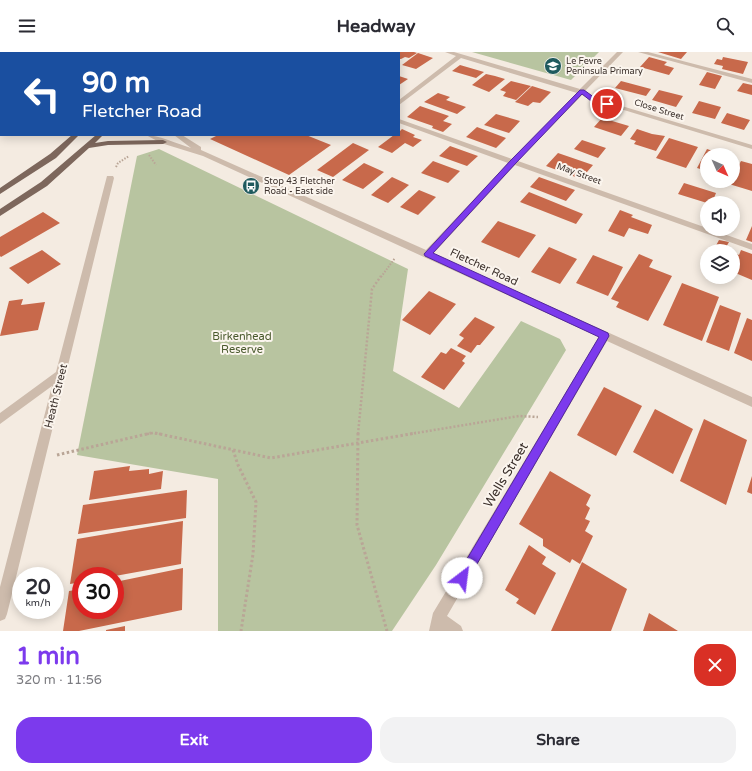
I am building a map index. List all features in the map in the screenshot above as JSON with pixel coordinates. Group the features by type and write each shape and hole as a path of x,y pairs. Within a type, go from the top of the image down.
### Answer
{"main road":[{"path":"0,192 53,156 75,136"},
{"path":"0,213 44,184 99,136"},
{"path":"88,146 108,143 164,142"}],"street":[{"name":"Close Street","path":"448,52 582,92 593,99 752,147"},
{"path":"428,254 514,161 620,52"},
{"path":"642,52 752,80"},
{"path":"400,102 460,56"},
{"name":"May Street","path":"400,121 752,247"},
{"name":"Fletcher Road","path":"151,136 164,142 206,154 752,402"},
{"name":"Fletcher Road","path":"179,136 206,154"},
{"name":"Heath Street","path":"0,614 110,178"},
{"name":"Wells Street","path":"437,625 605,336"},
{"path":"0,420 62,373"},
{"path":"437,625 456,631"}],"path":[{"path":"110,178 118,163 133,154"},
{"path":"387,631 357,525 357,443 372,289 395,258"},
{"path":"40,459 153,433 271,458 519,416 556,418"},
{"path":"233,450 238,465 256,502 253,554 241,631"}],"green space":[{"name":"Le Fevre Peninsula Primary","path":"472,52 599,52 571,80"},
{"name":"Birkenhead Reserve","path":"159,149 408,269 393,371 459,408 521,321 560,339 566,350 436,565 392,631 218,631 218,479 77,455 137,156"}],"building":[{"path":"400,52 417,53 409,58 405,57 401,59"},
{"path":"658,52 687,52 681,59"},
{"path":"418,53 433,58 416,69 402,65"},
{"path":"649,57 667,62 664,65 674,68 669,75 640,67"},
{"path":"723,57 748,62 743,74 722,69 723,66 714,64 717,59 722,60"},
{"path":"460,65 484,72 476,78 452,71"},
{"path":"707,72 722,76 715,89 699,85"},
{"path":"486,74 505,79 489,92 472,85"},
{"path":"400,76 408,79 400,84"},
{"path":"511,81 531,86 516,100 503,96 506,92 500,90"},
{"path":"621,81 651,89 646,96 615,88"},
{"path":"743,83 752,85 752,95 737,91"},
{"path":"532,86 551,92 540,103 533,102 528,106 515,102"},
{"path":"659,90 683,96 676,107 652,100"},
{"path":"438,93 450,97 446,100 466,107 457,114 424,102"},
{"path":"699,101 721,107 715,119 692,113"},
{"path":"420,106 449,116 443,121 452,124 443,132 432,128 433,126 407,117"},
{"path":"727,113 750,120 744,130 721,123"},
{"path":"496,114 520,121 509,133 484,125"},
{"path":"602,118 629,126 621,136 594,127"},
{"path":"477,127 506,138 496,148 466,137"},
{"path":"402,129 415,135 413,137 422,140 413,147 405,143 392,153 378,147 393,136 400,136 400,131"},
{"path":"637,129 652,134 665,136 656,151 634,144 636,141 630,139"},
{"path":"216,136 308,136 331,145 289,175 210,139"},
{"path":"669,138 698,147 686,168 656,158"},
{"path":"582,140 606,148 598,158 574,149"},
{"path":"353,143 369,150 333,177 317,170"},
{"path":"450,146 478,156 467,166 439,156"},
{"path":"558,153 593,165 581,179 546,166"},
{"path":"433,161 460,171 448,183 421,173"},
{"path":"741,161 752,164 752,191 740,187"},
{"path":"364,163 384,172 363,189 342,180"},
{"path":"392,177 409,185 388,203 371,195"},
{"path":"539,177 575,190 566,201 530,187"},
{"path":"684,183 716,193 715,196 700,196 700,201 678,194"},
{"path":"419,190 436,197 418,215 400,207"},
{"path":"529,192 583,214 576,224 520,202"},
{"path":"620,210 633,215 631,217 652,225 648,234 629,228 624,237 608,231"},
{"path":"43,212 60,223 1,257 0,237"},
{"path":"498,221 536,235 519,258 481,242"},
{"path":"752,226 752,242 746,240"},
{"path":"719,240 729,242 728,244 717,244"},
{"path":"549,247 577,259 560,284 531,272"},
{"path":"42,250 61,264 28,284 9,268"},
{"path":"741,250 752,254 752,280 740,275"},
{"path":"639,254 653,260 649,267 672,276 648,321 616,307 619,302 611,299"},
{"path":"593,255 623,267 608,296 576,283"},
{"path":"682,283 719,297 702,341 663,325"},
{"path":"429,291 456,304 430,335 402,320"},
{"path":"23,299 21,305 45,302 38,330 0,336 9,301"},
{"path":"720,305 741,313 729,351 706,342"},
{"path":"475,317 495,327 471,353 457,346 464,338 459,335"},
{"path":"747,318 752,320 752,361 734,353"},
{"path":"451,348 466,356 462,361 465,363 444,390 421,377 441,352 446,354"},
{"path":"604,387 642,406 616,456 577,435"},
{"path":"655,409 693,429 673,474 633,452"},
{"path":"704,419 747,440 726,505 680,481"},
{"path":"130,466 129,471 149,469 149,474 163,471 161,489 89,500 94,471"},
{"path":"550,471 591,495 586,505 590,508 585,519 590,521 585,531 593,536 580,564 572,559 570,563 543,546 543,539 519,524"},
{"path":"752,476 752,494 747,492"},
{"path":"187,490 186,518 78,534 83,505"},
{"path":"183,521 181,564 124,574 124,567 73,567 77,539"},
{"path":"529,545 546,557 542,564 556,573 535,615 516,603 519,599 505,590"},
{"path":"582,562 627,589 611,631 551,631"},
{"path":"183,568 182,610 79,631 63,631 69,591 72,590 72,619 124,619 124,580"},
{"path":"72,571 72,584 70,584"},
{"path":"649,613 678,631 643,631"},
{"path":"125,626 125,631 106,631 106,630"}],"place":[{"name":"Le Fevre Peninsula Primary","path":"553,66"},
{"name":"Stop 43 Fletcher Road - East side","path":"251,186"}],"route":[{"path":"462,578 605,336 428,254 514,161 582,92 593,99 607,104"}]}
